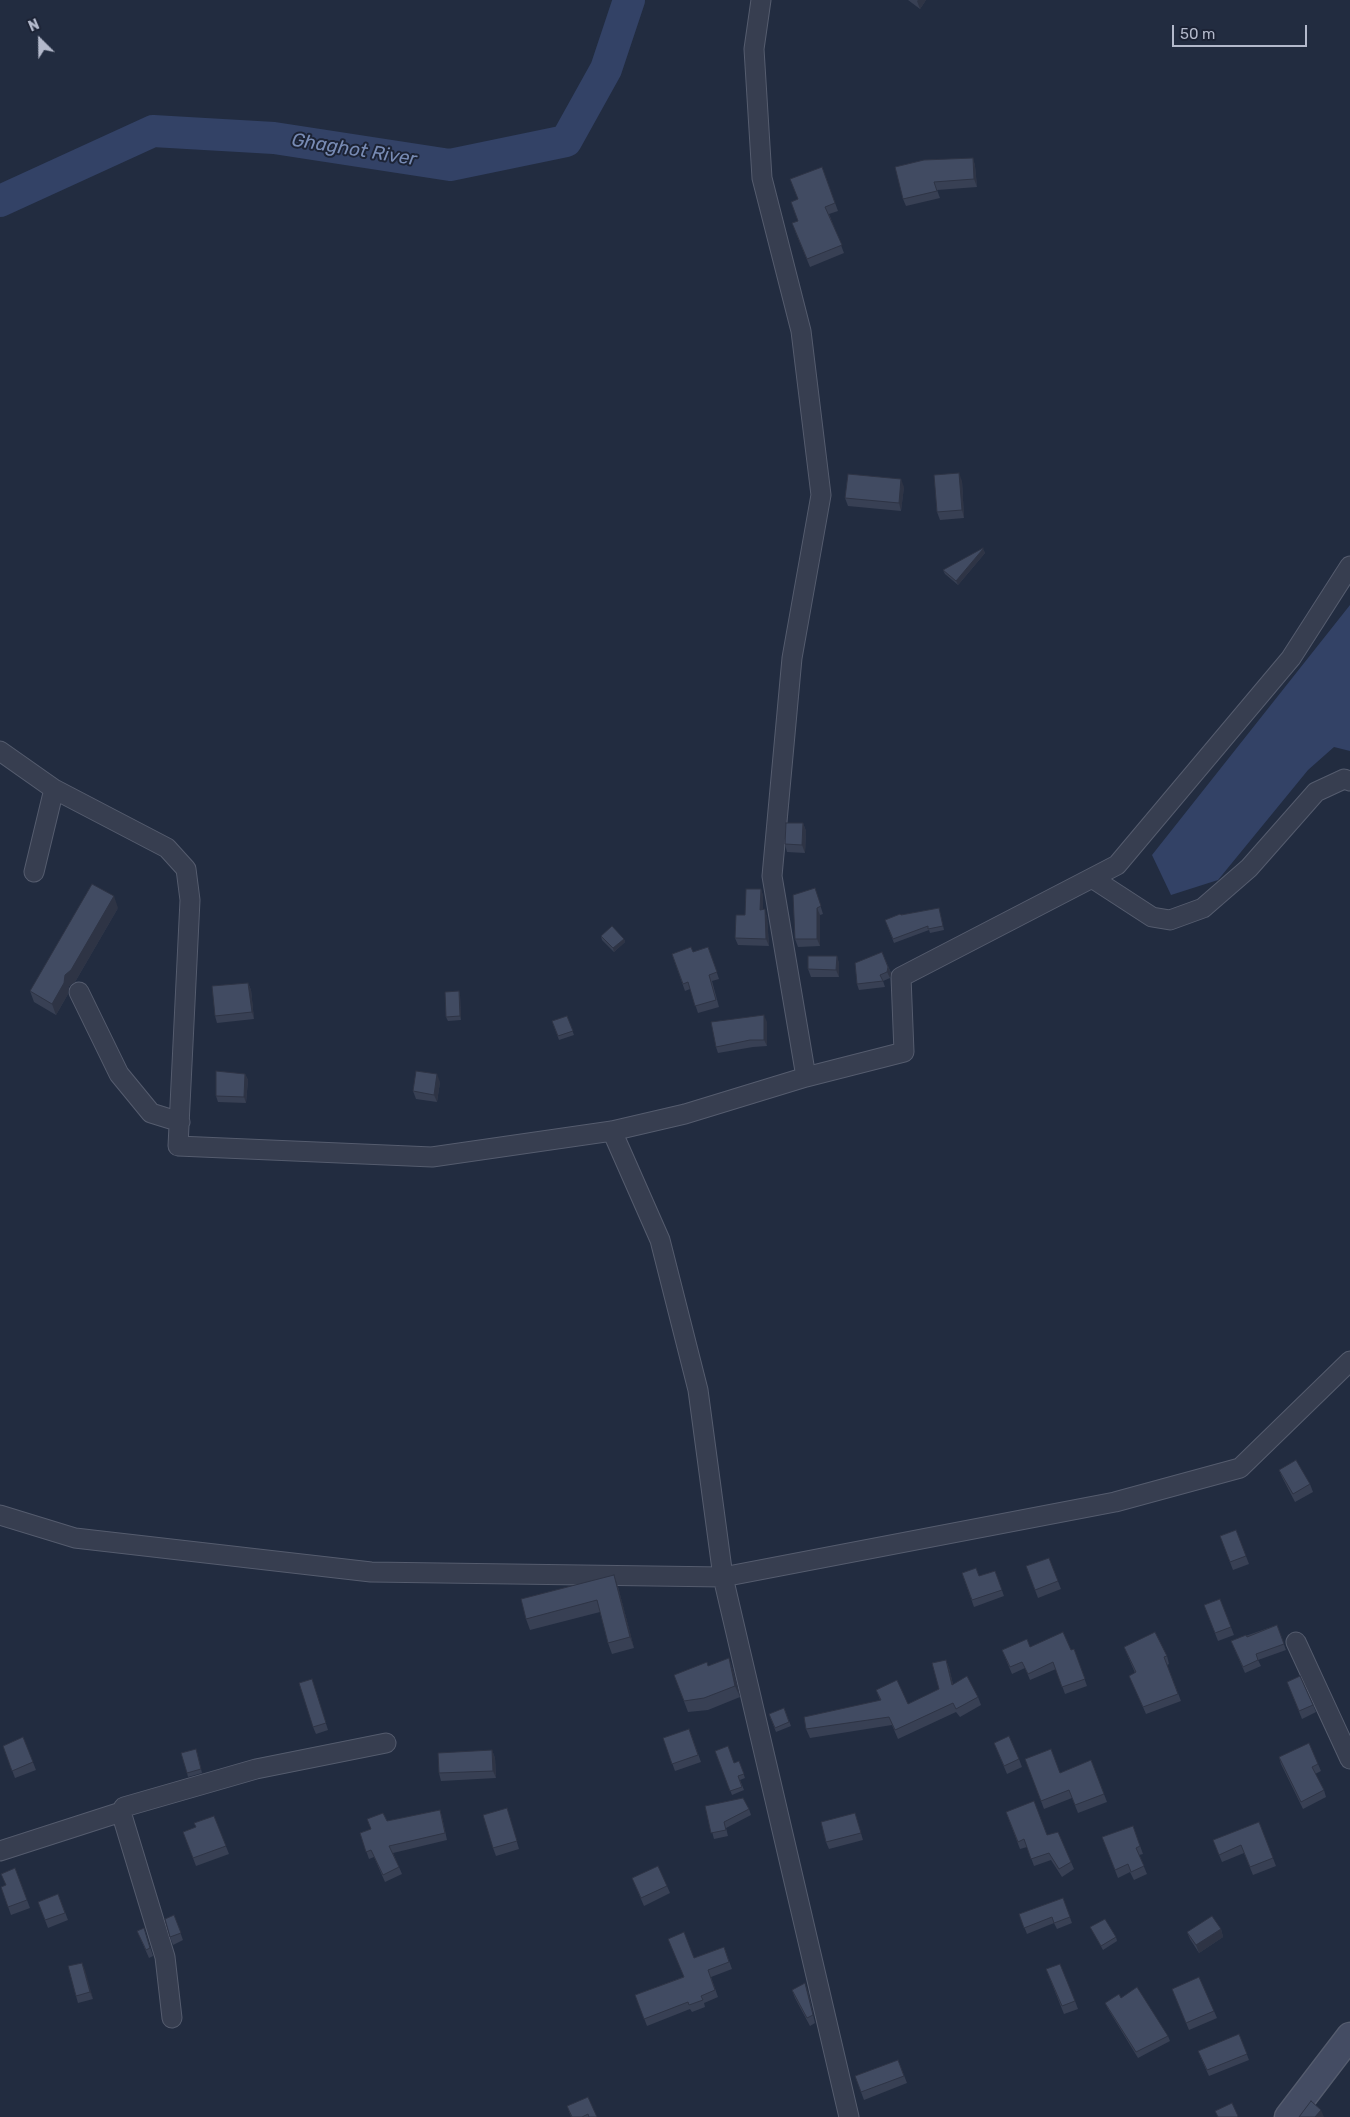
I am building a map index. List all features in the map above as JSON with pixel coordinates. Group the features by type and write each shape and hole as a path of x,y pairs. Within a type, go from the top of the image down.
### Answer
{"street":[{"path":"762,0 754,49 762,178 801,331 821,495 792,658 772,876 806,1077"},
{"path":"0,750 54,789 166,848 186,869 190,900 178,1146 432,1157 612,1130 685,1114 806,1077 904,1052 901,977 1117,865 1285,665 1350,566"},
{"path":"1092,878 1152,917 1170,920 1203,908 1249,868 1316,792 1344,779 1350,781"},
{"path":"34,872 54,789"},
{"path":"79,992 119,1074 151,1113 180,1122"},
{"path":"612,1130 660,1240 698,1390 723,1576 849,2117"},
{"path":"0,1515 75,1538 371,1572 723,1576 1115,1502 1240,1468 1350,1362"},
{"path":"1296,1642 1350,1759"},
{"path":"0,1851 121,1812 124,1807 256,1769 386,1743"},
{"path":"121,1812 165,1957 172,2018"},
{"path":"1288,2117 1350,2036"}],"water":[{"path":"1350,605 1350,751 1334,747 1308,770 1218,880 1171,895 1152,855"}],"building":[{"path":"973,158 974,179 934,182 937,191 903,199 895,167 924,160"},
{"path":"822,167 835,203 825,207 842,245 807,259 792,223 798,221 791,202 798,199 790,179"},
{"path":"959,473 962,510 937,512 934,475"},
{"path":"848,474 901,479 899,503 845,498"},
{"path":"983,548 956,581 943,570"},
{"path":"786,823 803,823 802,845 785,844"},
{"path":"92,884 114,896 71,970 65,975 64,983 52,1004 30,991"},
{"path":"815,888 821,906 817,908 817,939 795,939 793,895"},
{"path":"746,889 761,889 760,910 765,909 766,939 735,938 736,915 745,915"},
{"path":"939,908 943,926 928,929 928,926 893,939 885,920 900,914"},
{"path":"612,926 624,939 613,948 601,936"},
{"path":"691,947 693,952 708,947 717,972 709,975 716,1000 695,1006 688,982 683,984 672,954"},
{"path":"882,952 888,967 887,972 880,975 883,981 857,984 855,963"},
{"path":"808,956 837,956 836,970 808,969"},
{"path":"248,983 252,1012 215,1016 212,986"},
{"path":"459,991 460,1016 446,1017 445,992"},
{"path":"764,1015 764,1040 750,1040 716,1047 711,1022"},
{"path":"567,1016 573,1031 558,1036 552,1021"},
{"path":"216,1071 245,1074 244,1097 216,1096"},
{"path":"416,1071 437,1074 434,1095 413,1091"},
{"path":"1296,1460 1310,1484 1293,1494 1279,1470"},
{"path":"1236,1530 1246,1556 1230,1562 1220,1536"},
{"path":"1049,1558 1058,1581 1035,1590 1026,1566"},
{"path":"976,1568 979,1576 995,1571 1002,1590 972,1600 962,1573"},
{"path":"614,1575 630,1637 608,1643 597,1600 526,1619 521,1599"},
{"path":"1220,1599 1231,1627 1215,1633 1204,1605"},
{"path":"1277,1625 1284,1644 1256,1654 1258,1660 1243,1667 1231,1641"},
{"path":"1063,1632 1071,1650 1074,1649 1085,1679 1062,1687 1053,1662 1028,1674 1022,1662 1010,1667 1002,1650 1027,1639 1030,1647"},
{"path":"1155,1632 1167,1656 1164,1657 1178,1694 1143,1707 1129,1676 1136,1672 1124,1647"},
{"path":"729,1658 735,1686 704,1698 684,1701 674,1675 707,1662 708,1666"},
{"path":"946,1660 952,1685 967,1676 978,1697 956,1709 953,1703 895,1730 889,1717 806,1729 804,1717 881,1700 876,1690 897,1680 908,1704 939,1689 932,1663"},
{"path":"1300,1676 1313,1705 1299,1711 1287,1682"},
{"path":"312,1679 326,1723 313,1727 299,1683"},
{"path":"784,1708 789,1722 775,1728 769,1714"},
{"path":"689,1729 698,1755 672,1764 663,1738"},
{"path":"1009,1736 1019,1759 1004,1766 994,1743"},
{"path":"23,1737 33,1762 12,1771 3,1746"},
{"path":"1309,1743 1318,1764 1312,1767 1324,1790 1301,1802 1279,1757"},
{"path":"728,1746 734,1763 739,1761 744,1774 738,1776 742,1787 730,1791 715,1751"},
{"path":"196,1749 201,1769 187,1773 181,1753"},
{"path":"1051,1749 1060,1773 1091,1760 1104,1794 1075,1805 1069,1790 1041,1801 1025,1759"},
{"path":"492,1750 493,1771 439,1773 438,1753"},
{"path":"743,1798 749,1809 724,1822 726,1830 711,1833 705,1806"},
{"path":"1034,1801 1047,1835 1058,1832 1071,1862 1059,1869 1049,1853 1031,1859 1024,1839 1018,1842 1006,1812"},
{"path":"507,1808 517,1841 493,1848 483,1815"},
{"path":"440,1810 445,1833 389,1846 399,1867 383,1875 371,1850 366,1852 360,1833 371,1829 367,1819 383,1813 387,1821"},
{"path":"855,1813 861,1833 826,1842 821,1822"},
{"path":"214,1816 226,1846 193,1858 183,1832 196,1827 194,1823"},
{"path":"1259,1822 1273,1858 1250,1867 1241,1845 1219,1855 1213,1840"},
{"path":"1133,1826 1140,1846 1136,1848 1144,1866 1131,1872 1128,1864 1115,1870 1102,1837"},
{"path":"658,1866 667,1886 641,1898 632,1878"},
{"path":"15,1868 27,1900 8,1907 1,1887 6,1885 1,1874"},
{"path":"58,1894 65,1913 45,1920 38,1902"},
{"path":"1063,1898 1070,1917 1054,1923 1052,1917 1024,1928 1019,1914"},
{"path":"174,1915 181,1933 170,1937 165,1919"},
{"path":"1212,1916 1221,1929 1196,1945 1187,1932"},
{"path":"1105,1919 1116,1937 1101,1946 1090,1927"},
{"path":"144,1928 150,1948 146,1950 137,1931"},
{"path":"684,1932 694,1958 724,1947 729,1962 708,1970 715,1990 701,1996 703,2000 689,2005 688,2002 644,2019 635,1995 684,1977 668,1939"},
{"path":"82,1963 90,1992 76,1996 68,1966"},
{"path":"1060,1964 1075,2001 1062,2006 1046,1969"},
{"path":"1199,1977 1214,2011 1186,2023 1172,1989"},
{"path":"805,1983 813,2015 807,2018 792,1990"},
{"path":"1137,1987 1168,2036 1136,2052 1105,2003 1119,1994 1121,1998"},
{"path":"1239,2034 1247,2054 1207,2070 1198,2051"},
{"path":"898,2060 904,2076 861,2092 855,2076"},
{"path":"588,2097 597,2117 589,2117 588,2114 582,2117 572,2117 567,2106"},
{"path":"1311,2101 1321,2110 1315,2117 1299,2117"},
{"path":"1232,2103 1237,2117 1218,2117 1215,2111"}],"waterway":[{"name":"Ghaghot River","path":"0,201 153,131 274,138 450,165 566,141 606,69 629,0"}]}
